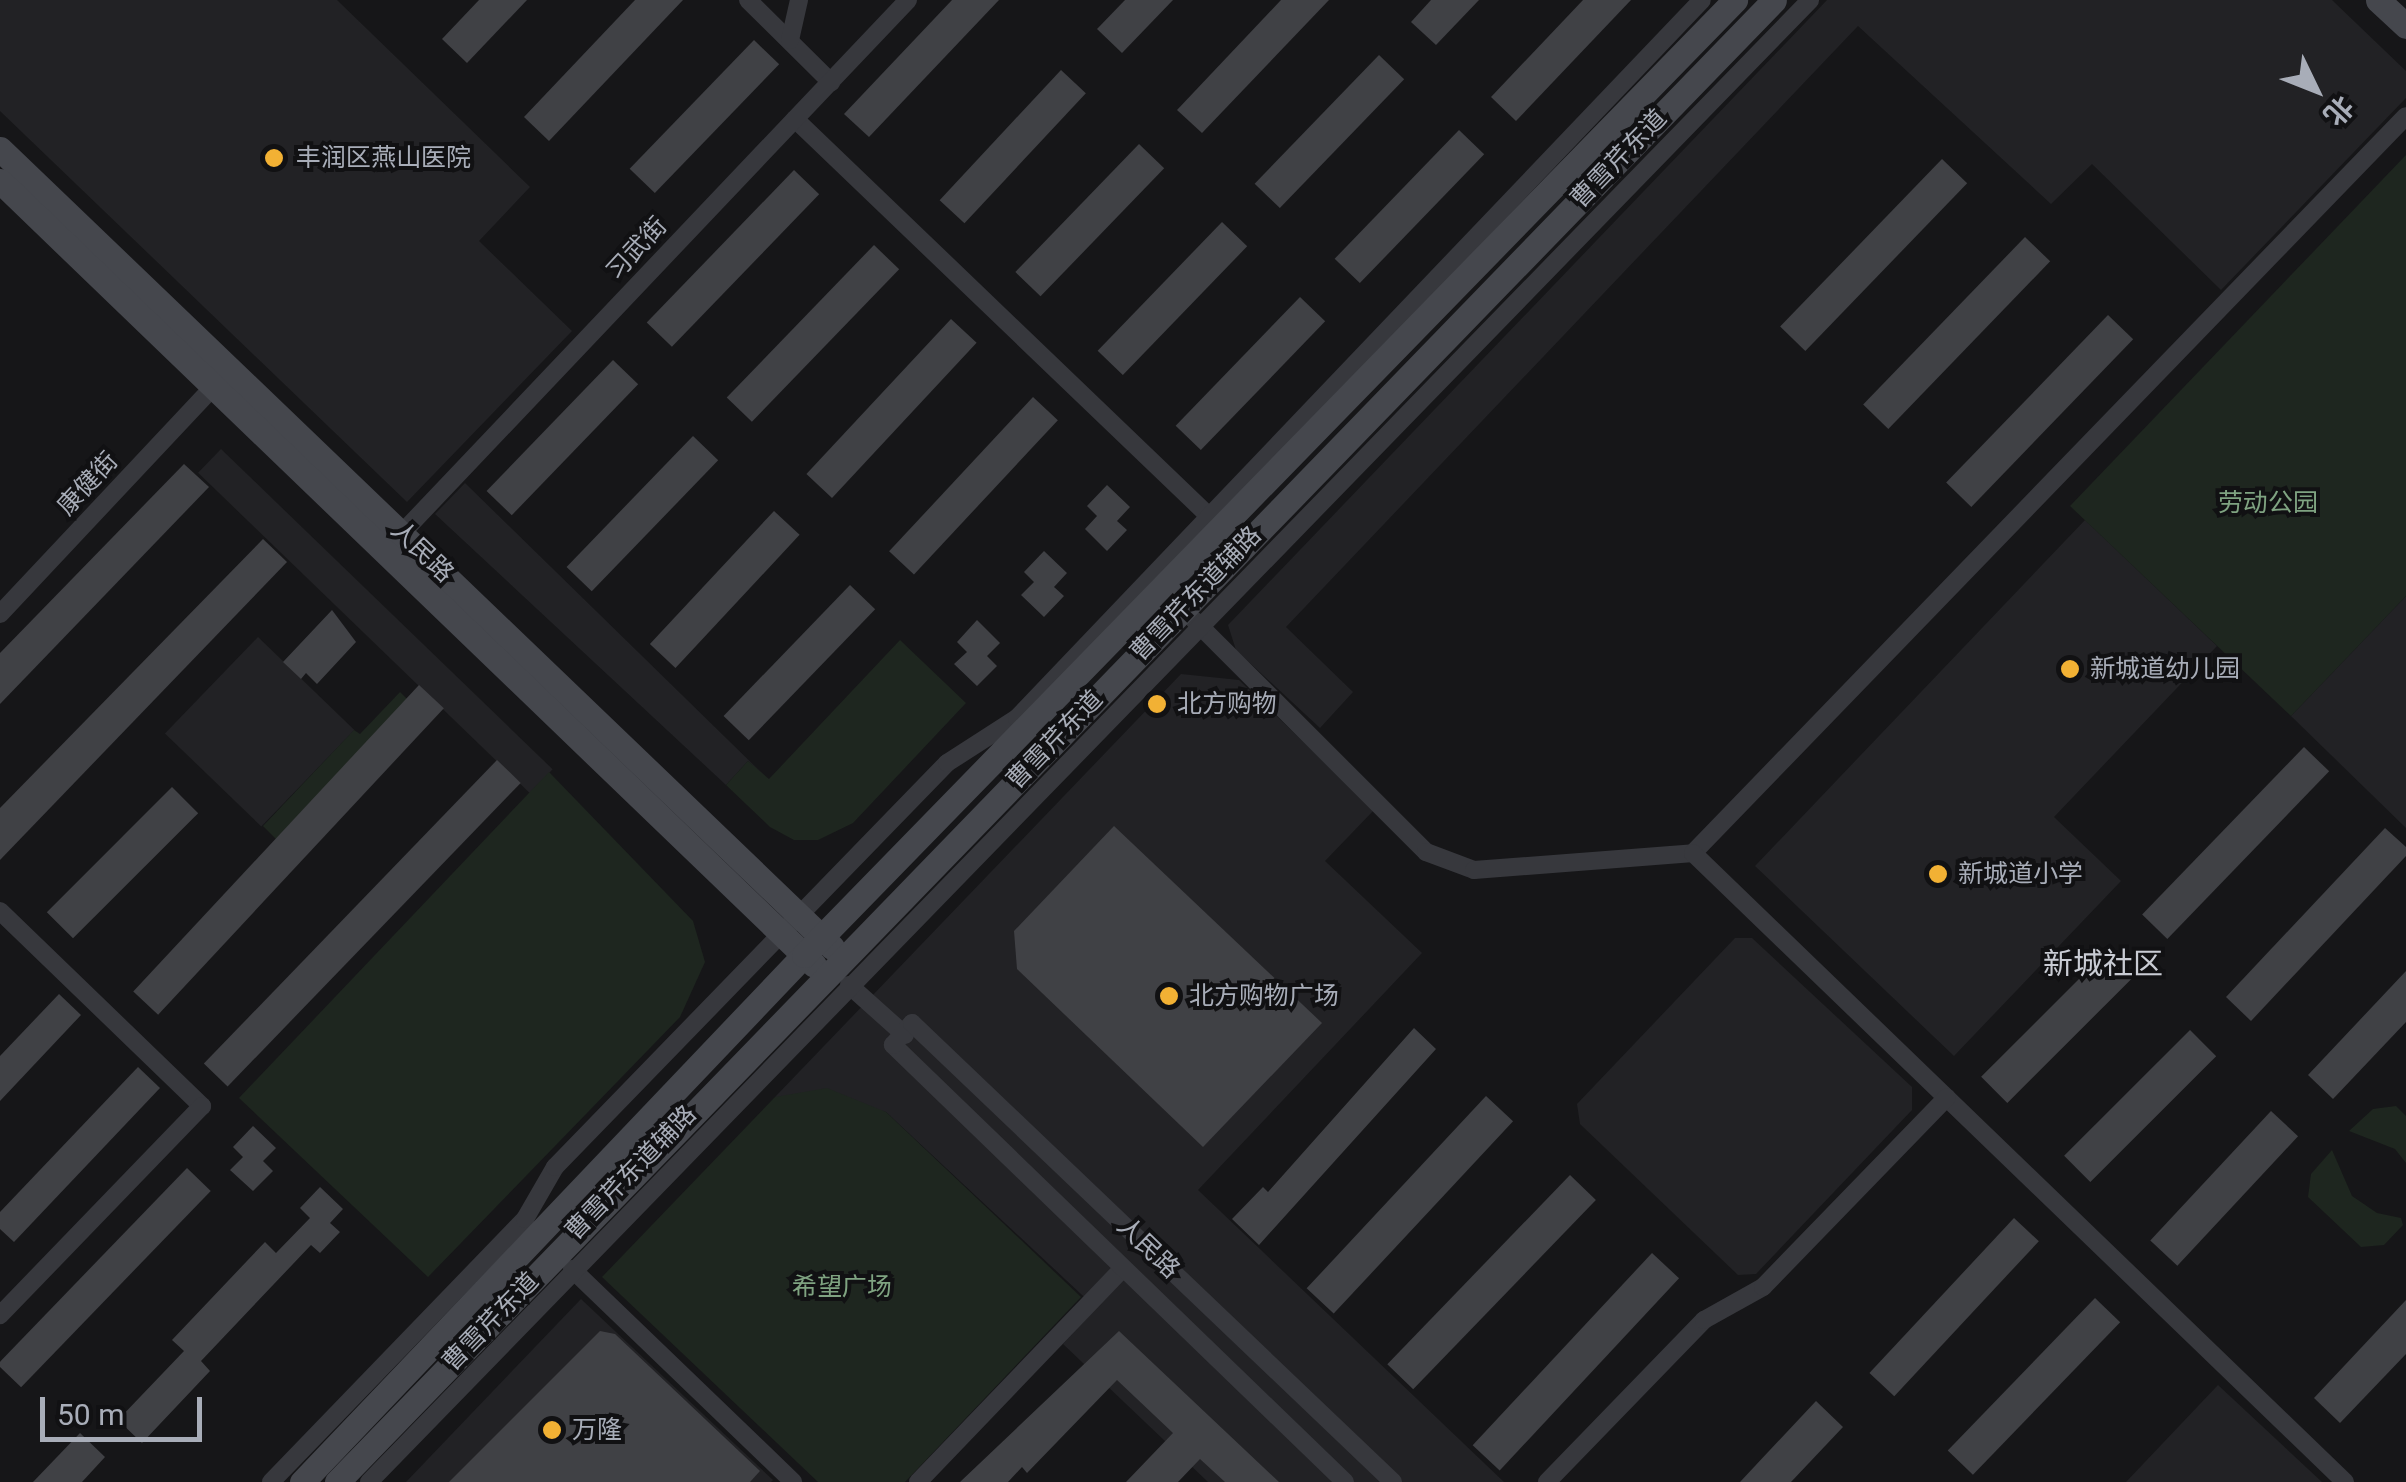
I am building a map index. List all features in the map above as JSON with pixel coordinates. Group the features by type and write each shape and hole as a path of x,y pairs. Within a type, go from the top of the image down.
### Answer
{"main road":[{"name":"曹雪芹东道","path":"302,1482 804,955 1736,0"},
{"name":"曹雪芹东道","path":"337,1482 833,966 1192,617 1774,0"},
{"path":"2378,0 2406,26"},
{"name":"人民路","path":"0,149 402,533 791,924 804,955 833,966"},
{"name":"人民路","path":"0,182 212,388 791,924 823,937 833,966"}],"street":[{"path":"748,0 831,82"},
{"path":"790,40 799,0"},
{"name":"习武街","path":"402,533 908,0"},
{"name":"曹雪芹东道辅路","path":"369,1482 849,985 1192,617 1810,0"},
{"name":"曹雪芹东道辅路","path":"271,1482 525,1218 556,1167 947,764 1017,718 1700,1"},
{"path":"1192,617 1426,852 1474,870 1694,853 2406,116"},
{"path":"795,119 1208,515"},
{"name":"康健街","path":"0,614 212,388"},
{"path":"1694,853 2346,1482"},
{"path":"0,911 202,1106 0,1315"},
{"name":"人民路","path":"849,985 906,1036"},
{"name":"人民路","path":"1345,1482 893,1045 906,1036 912,1023 1393,1482"},
{"path":"1548,1482 1704,1320 1764,1286 1947,1097"},
{"path":"572,1269 793,1482"},
{"path":"918,1482 1122,1269"}],"shaded area":[{"path":"0,0 337,0 530,187 479,241 572,331 407,502 0,111"},
{"path":"1827,0 2332,0 2406,71 2406,98 2221,290 2092,164 2051,204 1858,26 1286,627 1353,692 1320,728 1236,650 1228,625"},
{"path":"221,449 553,769 530,793 198,473"},
{"path":"465,483 769,780 748,761 726,785 435,514"},
{"name":"新城道小学","path":"2085,520 2217,646 2054,817 2121,881 1954,1056 1755,866"},
{"path":"2406,596 2406,828 2291,716"},
{"path":"258,637 354,730 261,826 165,733"},
{"path":"1181,674 1239,680 1374,810 1325,861 1422,953 1198,1190 1504,1482 1208,1482 1063,1344 1096,1308 886,1112 775,1097"},
{"path":"1735,938 1752,938 1912,1087 1912,1110 1756,1274 1738,1275 1580,1124 1577,1104"},
{"path":"581,1299 773,1480 406,1482"},
{"path":"2218,1385 2322,1482 2126,1482"}],"green space":[{"name":"劳动公园","path":"2406,155 2406,596 2291,716 2070,506"},
{"path":"900,640 966,703 853,823 818,840 794,840 770,827 726,785 748,761 769,779"},
{"path":"400,692 408,700 276,839 263,826 354,730 360,734"},
{"path":"549,772 693,921 705,962 680,1017 428,1277 239,1098"},
{"name":"希望广场","path":"827,1088 886,1112 1081,1297 905,1482 818,1482 602,1277 775,1097"},
{"path":"2396,1106 2406,1116 2406,1163 2395,1149 2349,1131 2373,1109"},
{"path":"2332,1150 2352,1196 2377,1213 2401,1218 2403,1225 2384,1245 2361,1247 2308,1197 2311,1174"}],"building":[{"path":"479,0 527,0 467,63 442,39"},
{"path":"635,0 683,0 549,141 524,117"},
{"path":"952,0 999,0 869,137 844,114"},
{"path":"1125,0 1173,0 1122,53 1097,29"},
{"path":"1281,0 1329,0 1202,133 1177,110"},
{"path":"1431,0 1479,0 1436,45 1411,22"},
{"path":"1583,0 1631,0 1516,121 1491,97"},
{"path":"754,40 779,64 655,193 630,169"},
{"path":"1379,55 1404,79 1280,208 1255,184"},
{"path":"1061,70 1086,93 964,223 940,200"},
{"path":"1459,130 1484,154 1360,283 1335,259"},
{"path":"1139,144 1164,168 1041,296 1015,272"},
{"path":"1942,159 1967,183 1805,351 1780,327"},
{"path":"794,170 819,194 672,347 647,323"},
{"path":"1222,222 1247,246 1123,375 1098,351"},
{"path":"2025,237 2050,261 1888,429 1863,405"},
{"path":"874,245 899,269 752,422 727,398"},
{"path":"1300,297 1325,321 1201,450 1176,426"},
{"path":"2108,315 2133,339 1971,507 1946,483"},
{"path":"951,319 977,343 832,498 806,474"},
{"path":"613,360 638,384 512,515 487,491"},
{"path":"1033,397 1058,420 914,575 889,551"},
{"path":"693,436 718,460 592,591 567,567"},
{"path":"184,464 209,487 0,704 0,653"},
{"path":"1107,485 1130,507 1117,521 1127,530 1107,551 1085,529 1097,516 1087,506"},
{"path":"774,511 800,535 675,668 650,644"},
{"path":"263,539 287,562 0,860 0,808"},
{"path":"1044,551 1067,573 1054,587 1064,596 1044,617 1021,595 1034,582 1024,572"},
{"path":"850,585 875,609 749,740 724,716"},
{"path":"332,610 356,642 317,684 306,673 301,679 283,662"},
{"path":"977,620 1000,643 987,656 997,666 977,686 954,664 967,652 957,642"},
{"path":"419,685 444,708 158,1015 133,991"},
{"path":"2304,747 2329,771 2167,939 2142,915"},
{"path":"497,760 521,783 228,1086 204,1064"},
{"path":"172,787 198,813 73,938 47,912"},
{"name":"北方购物广场","path":"1114,826 1322,1023 1203,1147 1017,969 1014,931"},
{"path":"2385,828 2406,847 2406,856 2251,1021 2226,997"},
{"path":"2107,951 2133,977 2007,1103 1981,1077"},
{"path":"2406,971 2406,1022 2333,1099 2308,1075"},
{"path":"59,994 81,1015 0,1101 0,1056"},
{"path":"1414,1028 1436,1049 1259,1245 1232,1219 1263,1187 1268,1192"},
{"path":"2190,1030 2216,1056 2090,1182 2064,1156"},
{"path":"138,1067 160,1088 14,1242 0,1229 0,1212"},
{"path":"1486,1096 1513,1121 1334,1314 1307,1288"},
{"path":"2271,1111 2298,1136 2177,1266 2150,1240"},
{"path":"253,1126 276,1148 263,1161 273,1171 253,1191 230,1170 243,1157 233,1147"},
{"path":"187,1168 211,1191 21,1387 0,1367 0,1362"},
{"path":"1570,1175 1596,1200 1413,1389 1387,1364"},
{"path":"320,1187 343,1209 330,1223 340,1232 320,1253 311,1245 201,1361 210,1371 142,1443 118,1420 184,1351 172,1340 265,1242 276,1253 310,1218 300,1208"},
{"path":"2014,1218 2039,1241 1894,1396 1869,1373"},
{"path":"1652,1253 1679,1278 1500,1471 1473,1445"},
{"path":"2095,1298 2120,1322 1973,1475 1948,1451"},
{"path":"2406,1300 2406,1354 2340,1423 2314,1398"},
{"path":"600,1331 615,1334 760,1471 750,1482 449,1482"},
{"path":"1119,1331 1279,1482 1225,1482 1200,1459 1178,1482 1126,1482 1173,1433 1117,1380 1027,1473 1022,1467 1008,1482 960,1482"},
{"path":"1816,1401 1843,1427 1791,1482 1740,1482"},
{"path":"80,1433 105,1457 82,1482 33,1482"}],"place":[{"name":"丰润区燕山医院","path":"274,158"},
{"name":"新城道幼儿园","path":"2070,669"},
{"name":"北方购物","path":"1157,704"},
{"name":"新城道小学","path":"1938,874"},
{"name":"北方购物广场","path":"1169,996"},
{"name":"万隆","path":"552,1430"}],"district":[{"name":"新城社区","path":"2103,964"}]}
